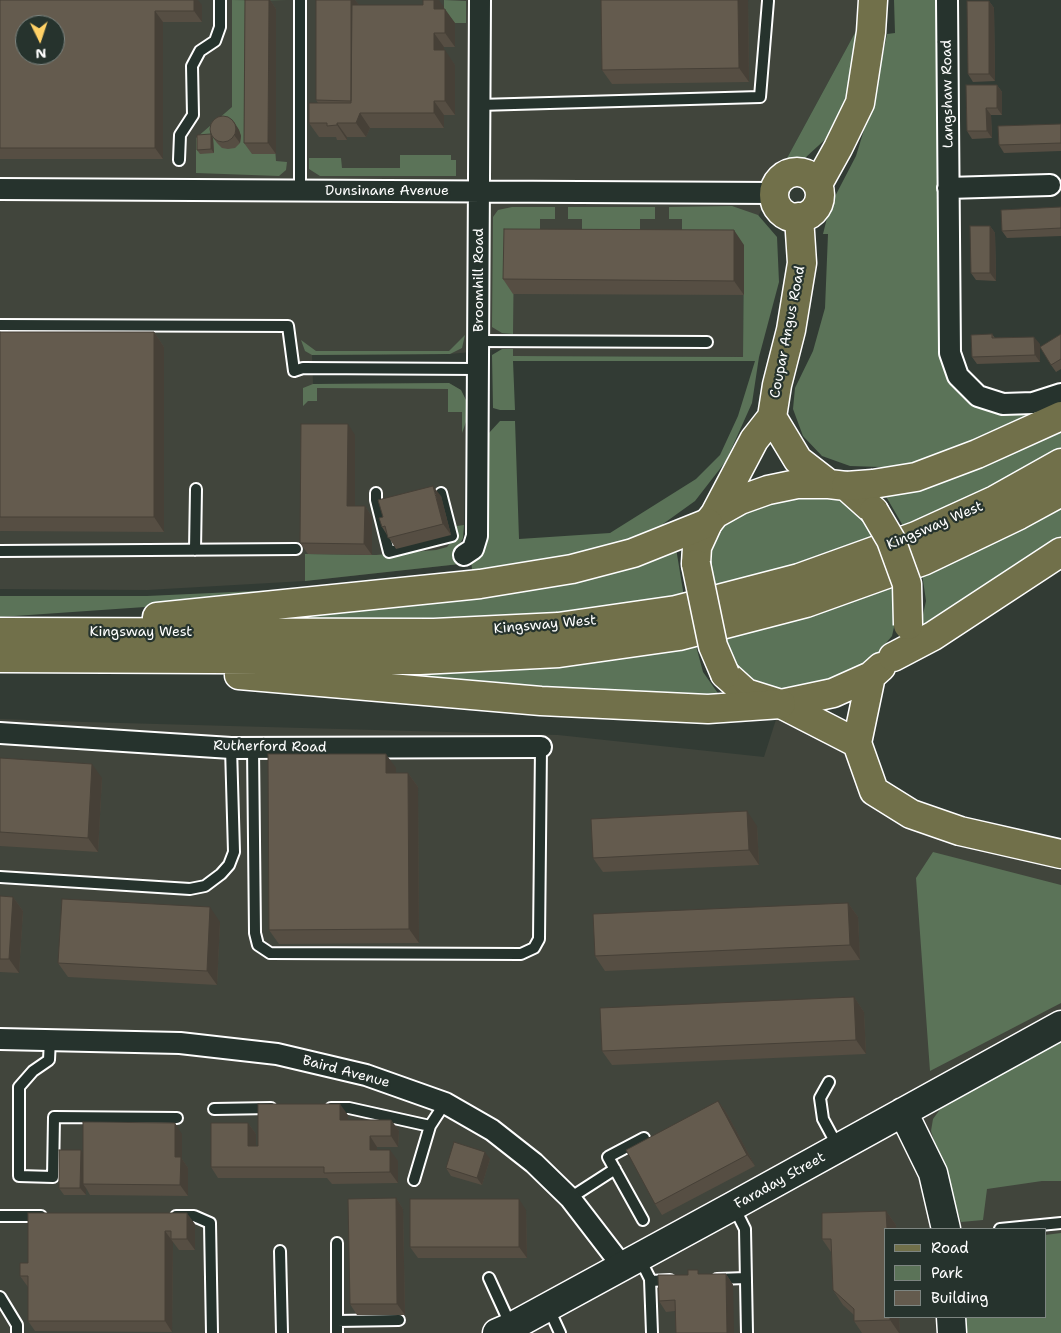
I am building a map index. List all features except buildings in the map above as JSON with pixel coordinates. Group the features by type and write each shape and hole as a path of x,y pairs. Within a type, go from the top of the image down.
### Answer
{"main road":[{"path":"818,184 860,103 871,32 873,0"},
{"path":"792,172 807,174 818,184 820,191 818,206 813,212 800,218 784,214 778,208 774,193 780,179 792,172"},
{"name":"Coupar Angus Road","path":"781,704 746,693 725,674 713,646 696,564 697,547 754,440 772,417 791,330 802,263 800,218"},
{"path":"4,632 480,584 572,569 633,553 712,519 740,500 768,490 797,484 872,484 916,477 977,454 1061,416"},
{"name":"Coupar Angus Road","path":"772,417 798,460 874,511 891,540 907,584 908,625 893,657"},
{"name":"Kingsway West","path":"4,632 434,633 558,627 676,610 799,578 916,536 995,500 1061,463"},
{"name":"Kingsway West","path":"0,658 420,660 559,653 679,636 806,603 923,561 1019,516 1061,492"},
{"path":"38,658 541,701 708,709 781,704 833,693 871,676 893,657 933,636 1061,552"},
{"path":"871,676 857,743 874,791 911,814 960,831 1061,854"},
{"path":"781,704 857,743"}],"street":[{"name":"Broomhill Road","path":"464,556 473,549 477,536 480,0"},
{"name":"Langshaw Road","path":"947,0 950,353 958,376 978,396 1003,404 1033,403 1061,394"},
{"path":"948,188 1050,185"},
{"name":"Dunsinane Avenue","path":"0,189 774,193"},
{"name":"Rutherford Road","path":"0,733 231,748 541,747"},
{"name":"Faraday Street","path":"504,1330 548,1307 638,1268 734,1206 1061,1025"},
{"name":"Baird Avenue","path":"0,1039 180,1042 277,1054 366,1075 445,1102 492,1130 534,1163 638,1268"},
{"path":"904,1112 933,1174 946,1228"},
{"path":"951,1318 952,1333"}],"lane":[{"path":"179,160 180,135 193,115 192,66 200,51 215,41 220,27 220,0"},
{"path":"300,0 300,190"},
{"path":"479,105 760,97 768,1"},
{"path":"0,325 288,326 294,371 304,368 478,369"},
{"path":"478,341 707,342"},
{"path":"195,550 196,489"},
{"path":"376,493 376,500 389,552 452,536 441,493"},
{"path":"0,551 296,549"},
{"path":"254,748 254,933 258,945 270,953 521,954 534,948 540,939 541,747"},
{"path":"0,877 190,889 206,886 221,874 229,864 234,852 231,748"},
{"path":"50,1040 49,1060 33,1071 19,1087 19,1176 53,1177 54,1117 177,1118"},
{"path":"829,1082 820,1098 823,1119 839,1148"},
{"path":"414,1180 430,1126 445,1102"},
{"path":"214,1109 282,1108"},
{"path":"320,1108 349,1108 430,1126"},
{"path":"643,1220 608,1157 644,1138"},
{"path":"570,1198 615,1169"},
{"path":"734,1206 745,1229 747,1333"},
{"path":"0,1216 56,1216"},
{"path":"165,1216 194,1216 210,1223 212,1333"},
{"path":"1010,1228 1061,1223"},
{"path":"337,1243 337,1333"},
{"path":"280,1251 282,1333"},
{"path":"652,1333 638,1268 679,1280"},
{"path":"489,1278 504,1330"},
{"path":"708,1279 746,1278"},
{"path":"0,1296 17,1324 17,1333"},
{"path":"548,1307 560,1333"},
{"path":"337,1321 399,1320"}],"shaded area":[{"path":"0,0 861,0 863,18 786,160 744,245 743,357 513,356 513,349 450,354 312,355 313,384 449,383 461,390 466,400 466,422 464,525 463,538 458,548 460,564 305,581 147,590 0,589"},
{"path":"781,704 847,746 874,791 960,831 1061,871 1061,1333 0,1333 0,719 558,735 764,757"}],"green space":[{"path":"232,0 287,1 264,1 276,161 287,162 286,170 279,176 196,173 196,138 232,107"},
{"path":"444,0 466,1 466,23 444,23"},
{"path":"894,0 939,0 951,381 1061,409 884,475 881,467 850,466 822,456 803,436 793,409 795,388 813,351 825,308 828,234 823,234 830,206 856,156 875,94 887,34 895,33"},
{"path":"863,18 849,99 830,135 805,158 786,160"},
{"path":"400,155 451,155 451,160 456,160 456,176 320,176 309,169 309,158 341,158 342,168 400,168"},
{"path":"732,206 758,215 777,237 779,282 759,357 752,403 726,461 695,501 663,524 662,533 617,550 319,595 0,617 0,596 147,596 320,588 472,570 471,558 488,434 500,421 515,421 519,539 610,533 696,479 720,455 738,416 755,361 513,361 515,410 500,410 493,408 492,355 502,349 513,349 513,356 743,357 744,245 682,244 682,219 669,219 669,207"},
{"path":"512,207 555,207 555,219 540,219 540,240 514,244 513,334 502,333 492,327 493,217 498,210"},
{"path":"568,207 655,207 655,219 640,219 640,240 582,239 582,219 568,219"},
{"path":"465,335 462,348 450,354 312,355 305,351 301,340 316,351 449,351"},
{"path":"449,383 461,390 466,400 466,422 462,433 462,412 448,412 448,389 317,388 317,401 308,401 303,406 303,388 313,384"},
{"path":"1061,427 1061,452 906,531 884,493"},
{"path":"801,495 836,496 863,514 877,541 713,591 707,547 722,523 748,506"},
{"path":"1061,504 1061,542 919,633 926,601 922,573"},
{"path":"464,525 463,538 458,548 460,564 305,581 305,554 376,555 436,550 447,547 454,538 457,526"},
{"path":"676,548 684,597 557,619 272,624 272,615"},
{"path":"894,585 898,609 892,636 869,663 830,681 779,691 748,683 731,660 724,635"},
{"path":"695,642 703,672 722,699 374,679 374,670"},
{"path":"933,852 1061,885 1061,1003 930,1071 916,878"},
{"path":"1061,1041 1061,1181 1042,1181 987,1189 983,1220 961,1222 931,1131 933,1119 941,1108"},
{"path":"1061,1233 1061,1333 963,1333 963,1318 1046,1318 1046,1235"}]}
